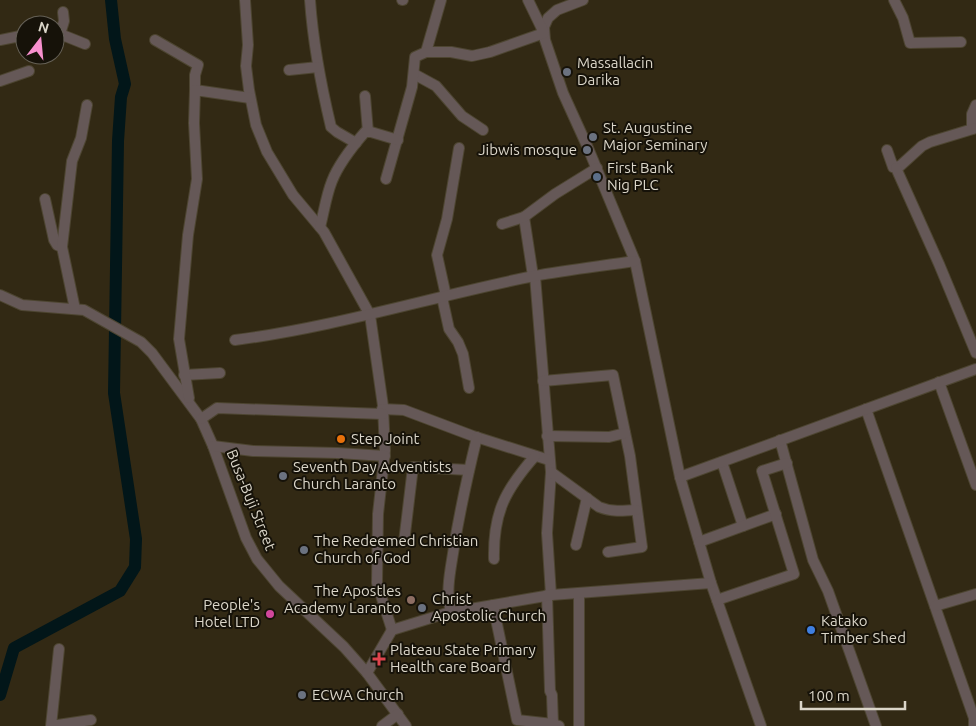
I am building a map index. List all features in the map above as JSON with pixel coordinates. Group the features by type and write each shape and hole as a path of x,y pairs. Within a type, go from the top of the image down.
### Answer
{"street":[{"path":"245,0 248,45 246,66 256,125 267,152 294,196 320,227 370,315 383,411 385,456 378,514 377,583 392,630"},
{"path":"310,0 318,67 331,127 356,142"},
{"path":"426,52 441,0"},
{"path":"528,0 544,33 563,93 636,261 680,477 711,584 760,726"},
{"path":"544,33 548,18 557,10 583,0"},
{"path":"894,0 903,18 910,43 961,42"},
{"path":"386,179 412,87 416,57 426,52 450,52 472,56 490,52 544,33"},
{"path":"65,36 85,44"},
{"path":"0,40 15,37"},
{"path":"155,40 198,65 195,74 194,123 197,179 188,234 179,339 189,401"},
{"path":"289,70 318,67"},
{"path":"0,81 28,71"},
{"path":"414,74 436,86 462,116 483,130"},
{"path":"195,90 250,98"},
{"path":"364,96 368,132"},
{"path":"75,309 62,248 72,161 81,138 87,105"},
{"path":"896,168 922,146 974,128 972,114 976,105"},
{"path":"320,227 336,171 356,142 365,132 398,140"},
{"path":"459,148 447,220 437,255 449,329 458,342 463,354 469,388"},
{"path":"887,150 976,350"},
{"path":"502,224 524,217 555,194 597,168"},
{"path":"45,199 54,240 62,248"},
{"path":"493,605 518,720 556,725 550,691 547,533 551,472 534,276 524,217"},
{"path":"235,340 271,335 370,315 534,276 636,261"},
{"name":"Busa-Buji Street","path":"0,296 22,304 84,310 141,342 162,364 201,419 213,446 250,548 257,559 279,586 344,647 367,673 406,726"},
{"path":"680,477 976,369"},
{"path":"184,375 220,373"},
{"path":"543,381 613,375 625,433 642,547 608,552"},
{"path":"939,382 976,485"},
{"path":"201,419 217,408 404,410 477,437 549,460"},
{"path":"866,409 974,718 974,726"},
{"path":"547,436 609,437 625,433"},
{"path":"452,612 449,604 449,583 457,528 477,437"},
{"path":"780,440 813,560 828,591 876,726"},
{"path":"213,446 253,451 385,456"},
{"path":"494,559 496,522 501,507 517,476 535,456"},
{"path":"722,462 743,526"},
{"path":"717,600 794,574 762,471 787,463"},
{"path":"404,542 413,467 470,470"},
{"path":"551,472 607,510 636,510"},
{"path":"576,545 587,498"},
{"path":"699,542 776,514"},
{"path":"367,673 392,630 452,612 549,595 711,584"},
{"path":"579,593 579,726"},
{"path":"935,606 976,594"},
{"path":"59,649 52,726 91,720"},
{"path":"382,726 398,714"}],"waterway":[{"path":"0,695 14,648 120,591 135,567 136,539 114,393 118,141 121,97 125,84 115,39 111,0"}],"place":[{"name":"Massallacin Darika","path":"567,72"},
{"name":"St. Augustine Major Seminary","path":"593,137"},
{"name":"Jibwis mosque","path":"587,150"},
{"name":"First Bank Nig PLC","path":"597,177"},
{"name":"Step Joint","path":"341,439"},
{"name":"Seventh Day Adventists Church Laranto","path":"283,476"},
{"name":"The Redeemed Christian Church of God","path":"304,550"},
{"name":"The Apostles Academy Laranto","path":"411,600"},
{"name":"Christ Apostolic Church","path":"422,608"},
{"name":"People's Hotel LTD","path":"270,614"},
{"name":"Katako Timber Shed","path":"811,630"},
{"name":"Plateau State Primary Health care Board","path":"379,659"},
{"name":"ECWA Church","path":"302,695"}]}
